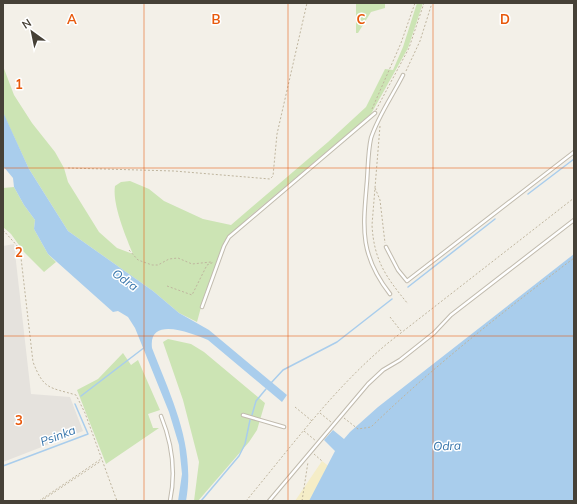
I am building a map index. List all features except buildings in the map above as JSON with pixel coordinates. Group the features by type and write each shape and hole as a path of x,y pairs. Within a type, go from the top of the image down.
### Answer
{"lane":[{"path":"390,294 374,273 368,254 364,232 370,143 381,117 403,75"},
{"path":"202,308 218,262 227,242 237,229 376,113"},
{"path":"386,248 398,270 407,281 574,152"},
{"path":"269,501 333,424 383,370 400,360 434,333 444,321 574,220"},
{"path":"243,415 284,427"},
{"path":"161,416 168,435 172,457 173,473 170,501"}],"path":[{"path":"68,168 174,171 270,179 273,176 278,134 307,3"},
{"path":"376,113 372,109 373,106 392,66 415,3"},
{"path":"376,113 376,108 409,48 424,3"},
{"path":"403,75 420,41 432,3"},
{"path":"381,117 372,225 376,255 388,279 408,304"},
{"path":"375,187 380,200 382,233 386,248"},
{"path":"246,501 320,412 363,364 574,198"},
{"path":"3,230 20,249 33,362 38,374 43,382 52,389 76,395 85,413 117,501"},
{"path":"129,250 138,260 152,265 158,265 170,259 178,258 192,264 218,262"},
{"path":"341,415 358,429 371,427 435,367 468,339 574,258"},
{"path":"167,286 192,295 211,262"},
{"path":"390,317 402,332"},
{"path":"294,408 312,422"},
{"path":"320,412 333,424"},
{"path":"304,431 318,442"},
{"path":"310,451 322,461"},
{"path":"40,501 102,460"},
{"path":"302,501 308,460"}],"shaded area":[{"path":"14,244 31,394 70,397 83,431 3,462 3,246"}],"green space":[{"path":"356,3 385,3 385,8 371,12 358,33 356,33"},
{"path":"417,3 423,3 408,48 371,114 250,216 229,237 204,296 197,322 179,313 153,291 68,231 29,169 3,113 3,66 14,95 32,123 55,152 64,168 68,182 99,232 117,248 133,254 123,230 116,202 115,186 121,182 130,181 149,189 164,201 203,219 231,225 328,142 366,107 385,69 393,70 403,47"},
{"path":"14,187 24,205 35,220 34,229 48,254 56,262 44,272 24,252 11,234 3,227 3,188"},
{"path":"168,339 191,344 204,352 265,403 257,430 249,442 198,501 194,501 199,462 183,400 163,342"},
{"path":"123,353 131,365 138,360 160,410 148,414 153,428 159,428 106,464 77,390 98,379"}],"sand":[{"path":"322,461 374,501 295,501"}],"water":[{"name":"Odra","path":"3,112 29,169 68,231 153,291 179,313 209,330 287,395 282,402 208,340 173,329 164,329 157,332 153,338 152,348 174,403 185,441 188,461 186,501 178,501 182,474 179,445 169,412 135,328 128,317 118,311 113,312 48,254 34,229 35,220 24,205 14,187 13,178 3,166"},
{"name":"Odra","path":"574,254 574,501 309,501 335,451 324,440 333,430 344,439 378,407"}],"waterway":[{"path":"528,194 574,159"},
{"path":"408,287 495,219"},
{"path":"271,383 283,370 337,342 392,299"},
{"name":"Psinka","path":"81,396 145,347"},
{"path":"252,415 256,401 266,389"},
{"name":"Psinka","path":"3,466 88,434 75,404"},
{"path":"201,501 239,456 245,444 250,420"}]}
